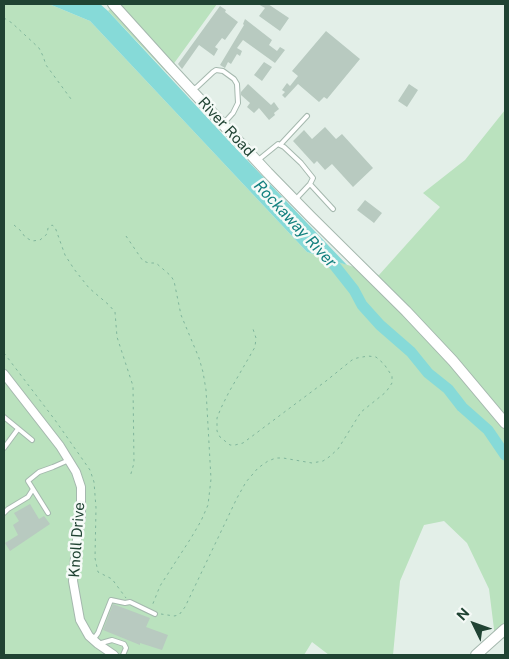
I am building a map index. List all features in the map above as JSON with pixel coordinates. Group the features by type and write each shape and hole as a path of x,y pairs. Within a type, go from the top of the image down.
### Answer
{"street":[{"name":"River Road","path":"114,4 222,124 294,200 406,311 505,423"},
{"name":"Knoll Drive","path":"4,374 54,439 76,472 81,487 81,516 73,581 80,620 89,636 114,655"},
{"path":"476,655 505,628"}],"lane":[{"path":"191,90 198,87 216,70 223,71 234,79 237,84 238,103 233,113 222,124"},
{"path":"257,161 278,144 280,145 307,116"},
{"path":"280,145 313,178 310,184 294,200"},
{"path":"310,184 333,209"},
{"path":"4,417 32,440"},
{"path":"5,444 18,429"},
{"path":"48,513 28,481 39,472 69,460"},
{"path":"4,513 28,497 33,489"},
{"path":"123,655 126,648 124,644 112,640 96,642 111,600 125,603 130,602 155,614"}],"path":[{"path":"4,18 12,23 38,48 55,79 71,99"},
{"path":"14,225 32,242 40,240 47,234 48,228 55,227 65,255 74,268 89,288 115,312 117,337 133,386 134,463 130,477"},
{"path":"126,236 143,261 156,263 171,276 181,315 199,358 206,390 211,479 208,505 191,538 160,586 149,611"},
{"path":"155,614 179,615 237,498 246,482 258,468 276,458 312,463 330,458 338,449 361,412 386,392 392,383 392,376 384,364 376,357 357,358 243,443 235,446 230,445 220,437 217,431 218,418 220,408 255,347 256,338 252,327"}],"green space":[{"path":"4,4 49,4 90,21 307,252 379,275 440,207 423,193 465,160 505,110 505,639 495,637 489,589 467,543 444,521 424,525 400,581 393,655 329,655 312,642 304,655 4,655","holes":["75,523 78,605 70,581"]},
{"path":"115,4 217,4 167,73 108,11"}],"water":[{"name":"Rockaway River","path":"49,4 100,4 108,11 347,265 307,252 90,21"}],"building":[{"path":"258,4 268,4 289,18 280,31 259,16 265,8"},
{"path":"220,6 238,22 225,40 222,38 215,47 218,49 214,56 199,45 182,69 178,64"},
{"path":"245,19 272,40 269,45 277,51 280,47 285,50 275,63 243,40 237,48 242,51 240,56 237,54 231,64 228,62 225,68 220,65 244,25"},
{"path":"326,31 360,59 327,99 324,97 319,102 298,84 285,98 282,95 285,92 282,90 287,83 290,86 298,76 292,71"},
{"path":"264,62 272,67 262,81 254,75"},
{"path":"248,84 271,105 274,102 279,109 269,120 259,108 254,113 247,107 250,103 241,95 241,92"},
{"path":"409,84 418,90 407,107 398,101"},
{"path":"325,127 336,139 342,134 373,168 353,187 332,164 325,170 317,161 314,164 293,141 304,130 312,139"},
{"path":"365,200 382,213 374,223 357,210"},
{"path":"30,504 39,519 44,516 50,524 10,551 5,543 18,535 13,525 19,521 14,513"},
{"path":"113,604 150,618 146,627 168,635 162,650 140,643 140,645 103,630"}],"waterway":[{"name":"Rockaway River","path":"320,247 354,290 362,305 380,325 411,352 428,373 448,389 462,407 488,430 505,455"}]}
